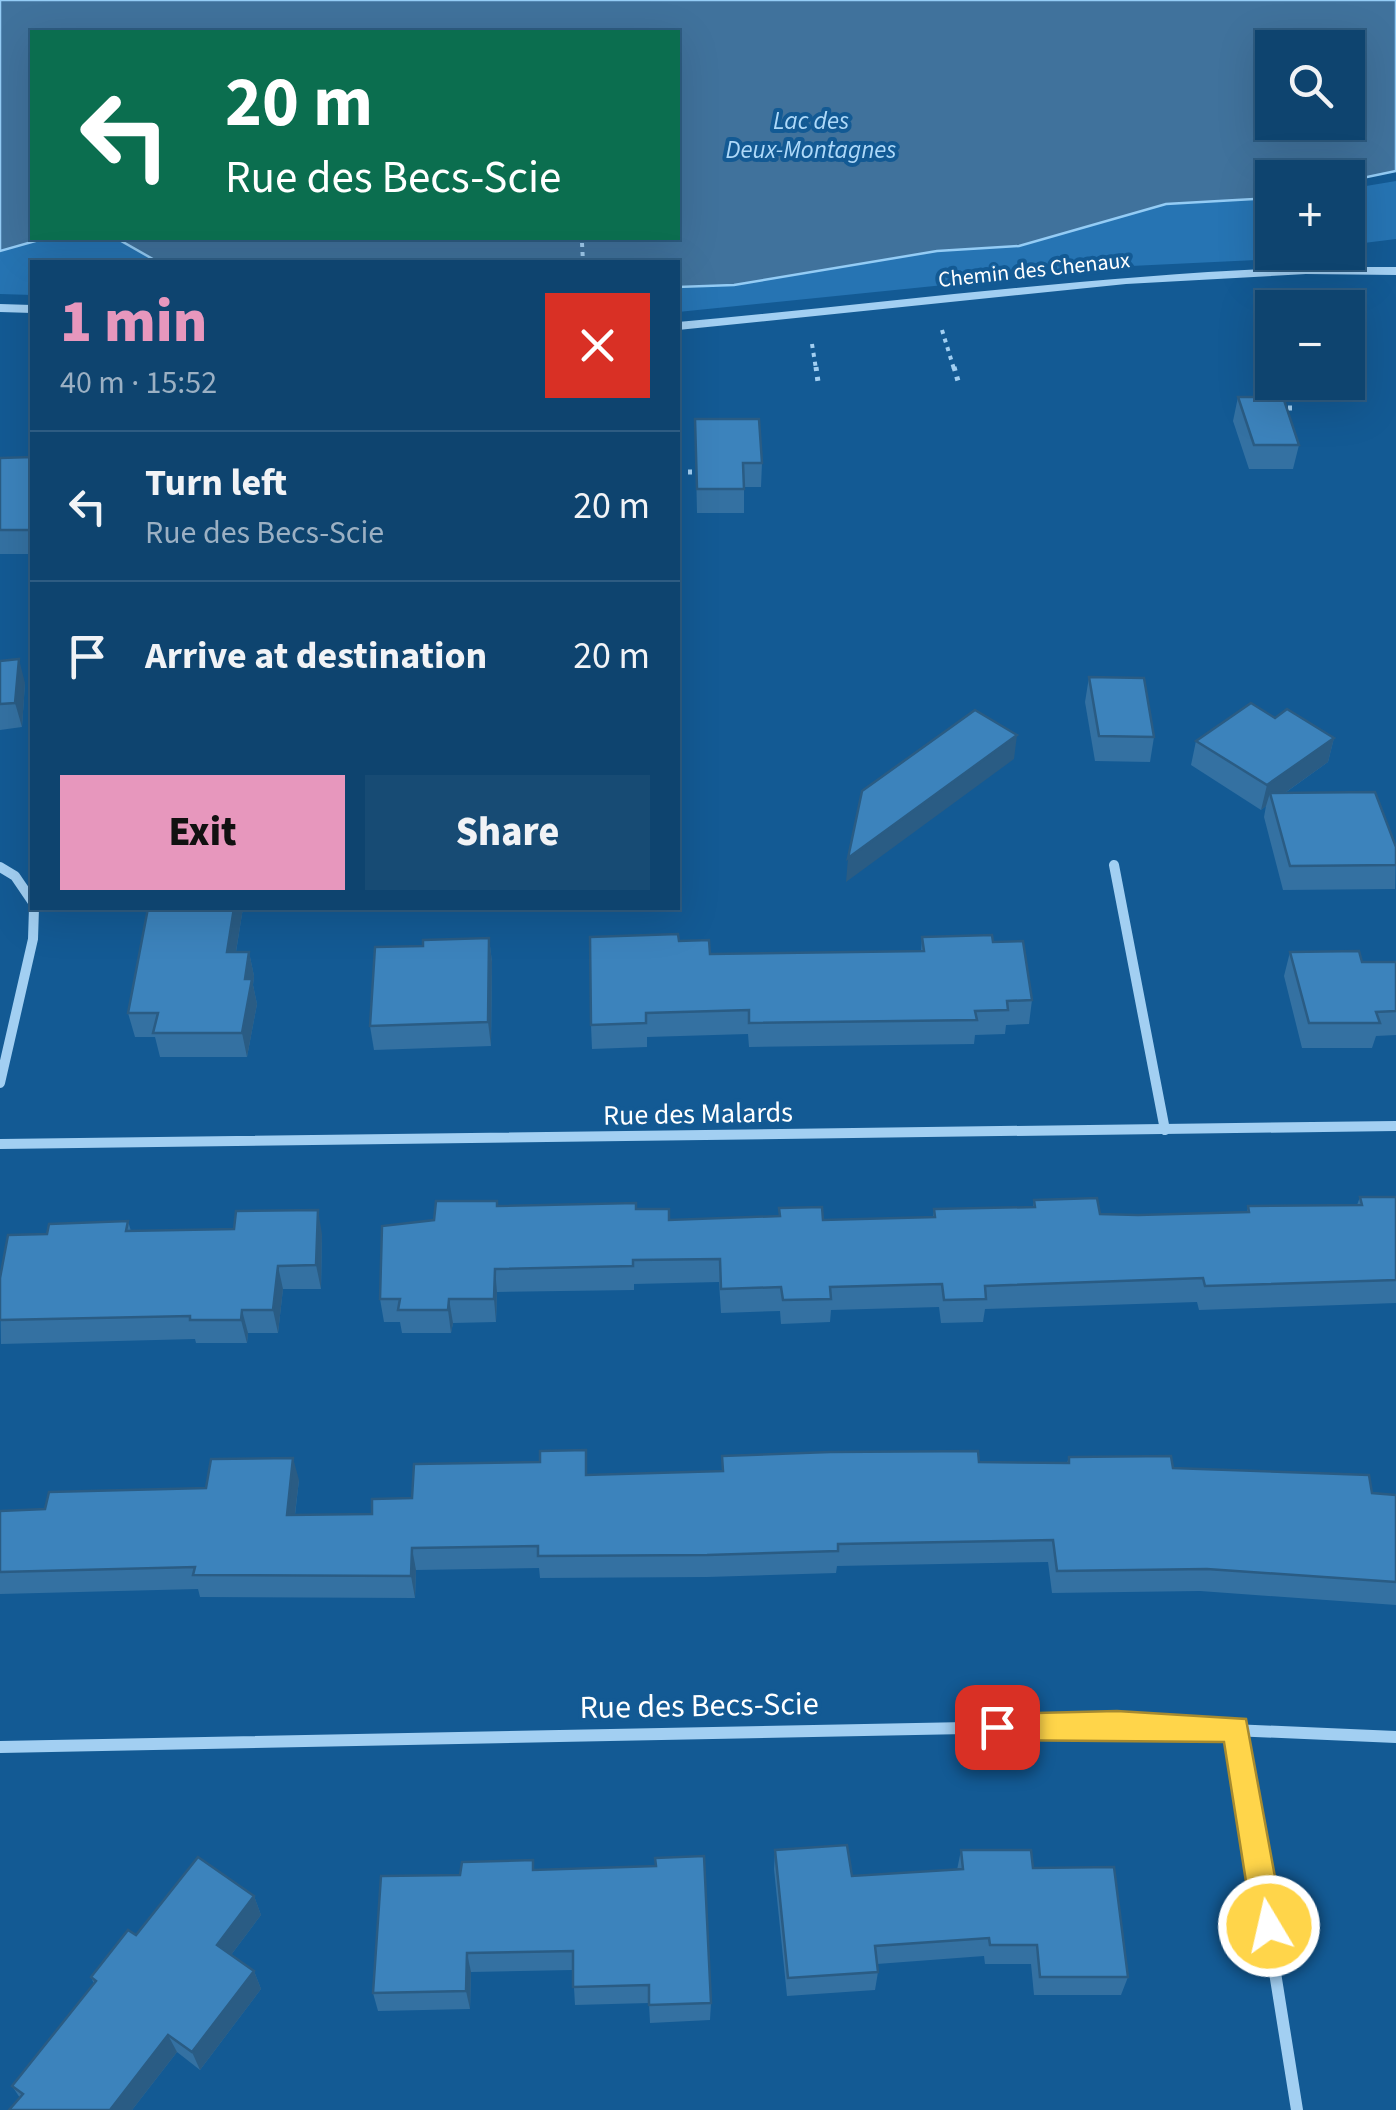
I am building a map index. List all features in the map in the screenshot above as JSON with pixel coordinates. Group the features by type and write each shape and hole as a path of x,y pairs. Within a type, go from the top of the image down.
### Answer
{"street":[{"name":"Chemin des Chenaux","path":"680,326 1204,274 1396,272"},
{"path":"0,308 30,309"},
{"path":"1114,864 1166,1130"},
{"path":"0,867 15,876 30,898"},
{"path":"0,1083 33,939 34,910"},
{"name":"Rue des Malards","path":"0,1144 1396,1126"},
{"name":"Rue des Becs-Scie","path":"1,1750 1117,1724 1396,1737"},
{"path":"1236,1729 1296,2110"}],"path":[{"path":"582,243 583,260"},
{"path":"932,299 958,381"},
{"path":"1258,409 1298,408"},
{"path":"680,472 696,472"}],"shaded area":[{"path":"1396,181 1396,239 1365,243 1365,186"},
{"path":"1206,198 1255,198 1255,260 1131,266 680,312 680,287 734,285 937,251 1020,246 1166,204"},
{"path":"39,240 120,240 154,260 30,260 30,295 0,294 0,251"}],"water":[{"name":"Lac des Deux-Montagnes","path":"0,0 1396,0 1396,171 1365,177 1365,160 1255,160 1255,199 1166,204 1019,246 937,251 734,285 680,287 680,260 154,260 120,240 680,240 680,30 30,30 30,240 39,240 0,251"}],"building":[{"path":"1238,397 1284,400 1299,445 1254,445"},
{"path":"695,419 759,419 762,463 743,463 744,489 697,489"},
{"path":"30,457 30,530 0,530 0,458"},
{"path":"19,659 15,703 0,704 0,661"},
{"path":"1089,677 1144,678 1154,737 1099,736"},
{"path":"1251,703 1275,718 1287,709 1334,738 1267,785 1196,741"},
{"path":"975,710 1017,735 848,858 862,791"},
{"path":"1375,792 1396,847 1396,865 1290,866 1270,793"},
{"path":"148,910 234,910 227,952 249,952 245,979 252,979 242,1033 153,1033 158,1013 128,1013"},
{"path":"678,934 679,941 709,940 710,954 924,951 922,937 992,935 993,942 1023,941 1032,1000 1007,1001 1008,1010 975,1011 977,1020 749,1023 749,1010 646,1013 646,1023 591,1025 590,937"},
{"path":"489,938 488,1022 370,1026 375,947 423,946 423,940"},
{"path":"1359,951 1362,962 1396,962 1396,1011 1376,1012 1380,1023 1309,1023 1290,952"},
{"path":"1360,1197 1396,1197 1396,1280 1205,1286 1203,1278 985,1286 986,1299 944,1300 942,1284 830,1287 831,1299 783,1300 781,1287 721,1289 720,1259 633,1260 633,1266 495,1269 494,1299 449,1299 448,1310 398,1310 400,1299 380,1299 382,1226 434,1220 436,1201 497,1201 497,1206 636,1203 636,1209 669,1209 669,1220 780,1216 779,1208 822,1207 823,1220 935,1217 934,1209 1035,1207 1034,1200 1097,1198 1100,1214 1138,1215 1249,1212 1248,1206 1362,1205"},
{"path":"318,1210 316,1265 278,1266 273,1310 242,1310 241,1320 190,1320 190,1316 0,1320 0,1278 8,1235 47,1234 49,1224 128,1221 126,1231 234,1229 236,1211"},
{"path":"586,1450 586,1475 723,1471 722,1456 978,1451 979,1462 1069,1463 1069,1457 1171,1456 1173,1468 1369,1475 1372,1493 1396,1495 1396,1582 1207,1569 1057,1571 1053,1540 838,1544 838,1551 707,1555 538,1556 538,1546 412,1548 411,1576 193,1575 195,1567 0,1572 0,1511 45,1509 49,1492 206,1488 211,1459 293,1458 287,1515 372,1514 372,1499 412,1498 414,1464 540,1462 540,1451"},
{"path":"847,1845 852,1876 963,1869 961,1850 1031,1850 1033,1868 1114,1867 1128,1977 1040,1977 1037,1945 990,1945 989,1938 875,1946 878,1972 788,1978 775,1850"},
{"path":"704,1856 711,2003 649,2005 649,1985 573,1987 573,1951 467,1953 466,1991 373,1993 381,1876 460,1875 462,1862 533,1860 533,1870 656,1866 655,1858"},
{"path":"198,1857 254,1896 217,1945 254,1971 192,2052 168,2035 110,2110 9,2110 23,2094 12,2086 96,1981 91,1977 128,1930 136,1935"}],"route":[{"path":"997,1727 1117,1724 1236,1729 1269,1926"}]}
